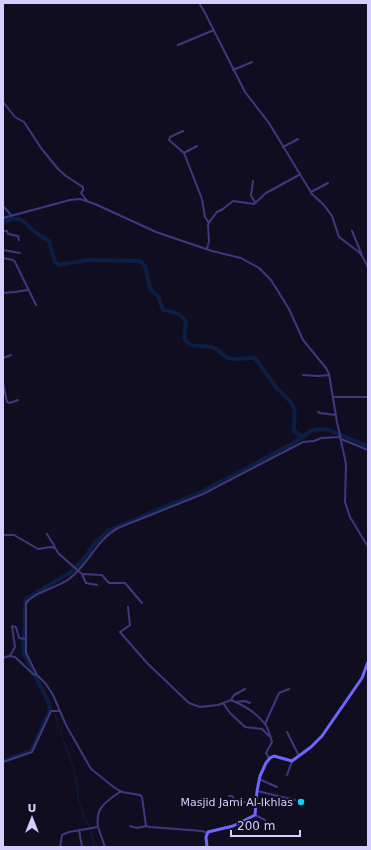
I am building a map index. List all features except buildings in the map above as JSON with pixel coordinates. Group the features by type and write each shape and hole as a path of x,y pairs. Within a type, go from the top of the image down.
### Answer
{"main road":[{"path":"208,847 206,841 207,833 233,826 255,816 259,779 270,758 276,756 292,761 316,742 326,732 362,678 368,662"}],"street":[{"path":"199,3 245,92 269,123 310,192 324,205 332,216 339,237 363,256"},
{"path":"178,45 214,30"},
{"path":"233,70 252,62"},
{"path":"3,102 15,117 24,122 40,148 58,169 83,187 81,193 88,202"},
{"path":"183,131 169,139 184,153 201,196 205,216 209,223 209,241 207,249"},
{"path":"283,147 298,139"},
{"path":"184,153 197,146"},
{"path":"209,223 217,212 231,202 237,201 252,204 266,193 299,175"},
{"path":"253,181 251,196 255,202"},
{"path":"310,192 328,183"},
{"path":"3,218 73,199 80,199 156,232 248,261 264,272 271,280 289,309 303,340 326,368 329,375 346,464 345,502 350,517 368,547"},
{"path":"3,206 12,216"},
{"path":"3,231 7,231 8,234 18,236 19,240"},
{"path":"352,231 368,268"},
{"path":"3,250 20,253"},
{"path":"3,258 14,261 36,305"},
{"path":"3,292 28,290"},
{"path":"3,358 11,355"},
{"path":"303,374 318,376 329,375"},
{"path":"3,383 4,393 9,403 18,400"},
{"path":"333,397 368,397"},
{"path":"318,412 322,414 336,415"},
{"path":"36,675 27,655 24,639 26,605 28,601 67,580 78,571 101,540 108,534 118,528 203,494 303,442 340,436 368,450"},
{"path":"47,534 59,554 82,574 102,576 109,583 125,583 142,603"},
{"path":"3,535 14,535 38,549 51,547 55,548"},
{"path":"82,574 86,584 97,585"},
{"path":"128,607 130,625 120,632 151,667 189,703 200,707 231,700 243,706 265,724 272,743 266,753 270,758"},
{"path":"9,656 15,647 12,626 16,626 18,637 24,639"},
{"path":"3,658 9,656 15,657 46,684 53,695 59,711 74,740 91,769 104,781 121,791 140,795 142,797 146,826"},
{"path":"231,700 234,694 245,689"},
{"path":"265,724 279,693 289,689"},
{"path":"236,702 245,701 250,703"},
{"path":"223,703 245,727 262,729 270,738"},
{"path":"3,762 32,752 51,712 59,711"},
{"path":"287,732 299,756"},
{"path":"287,775 292,761"},
{"path":"259,779 277,787"},
{"path":"105,847 98,827 97,815 99,810 106,802 121,791"},
{"path":"257,791 295,800"},
{"path":"229,796 232,796 235,800 240,802 257,800"},
{"path":"255,816 265,820"},
{"path":"130,826 137,828 146,826 202,831 207,833"},
{"path":"60,847 62,835 69,832 98,827"},
{"path":"79,830 82,847"}],"waterway":[{"path":"3,222 12,219 19,219 23,221 35,232 49,241 55,262 59,265 88,260 140,261 145,266 150,288 158,296 163,310 173,312 183,317 186,325 184,336 185,340 190,345 212,347 229,358 255,358 268,377 293,406 295,412 294,431 303,437"},
{"path":"3,761 28,752 32,749 50,710 48,701 24,654 23,642 26,599 71,572 82,561 95,543 109,530 201,492 290,445 313,430 326,429 368,446"},
{"path":"53,713 55,714 74,770 79,801 84,817 89,826 95,847"}],"place":[{"name":"Masjid Jami Al-Ikhlas","path":"301,802"}]}
